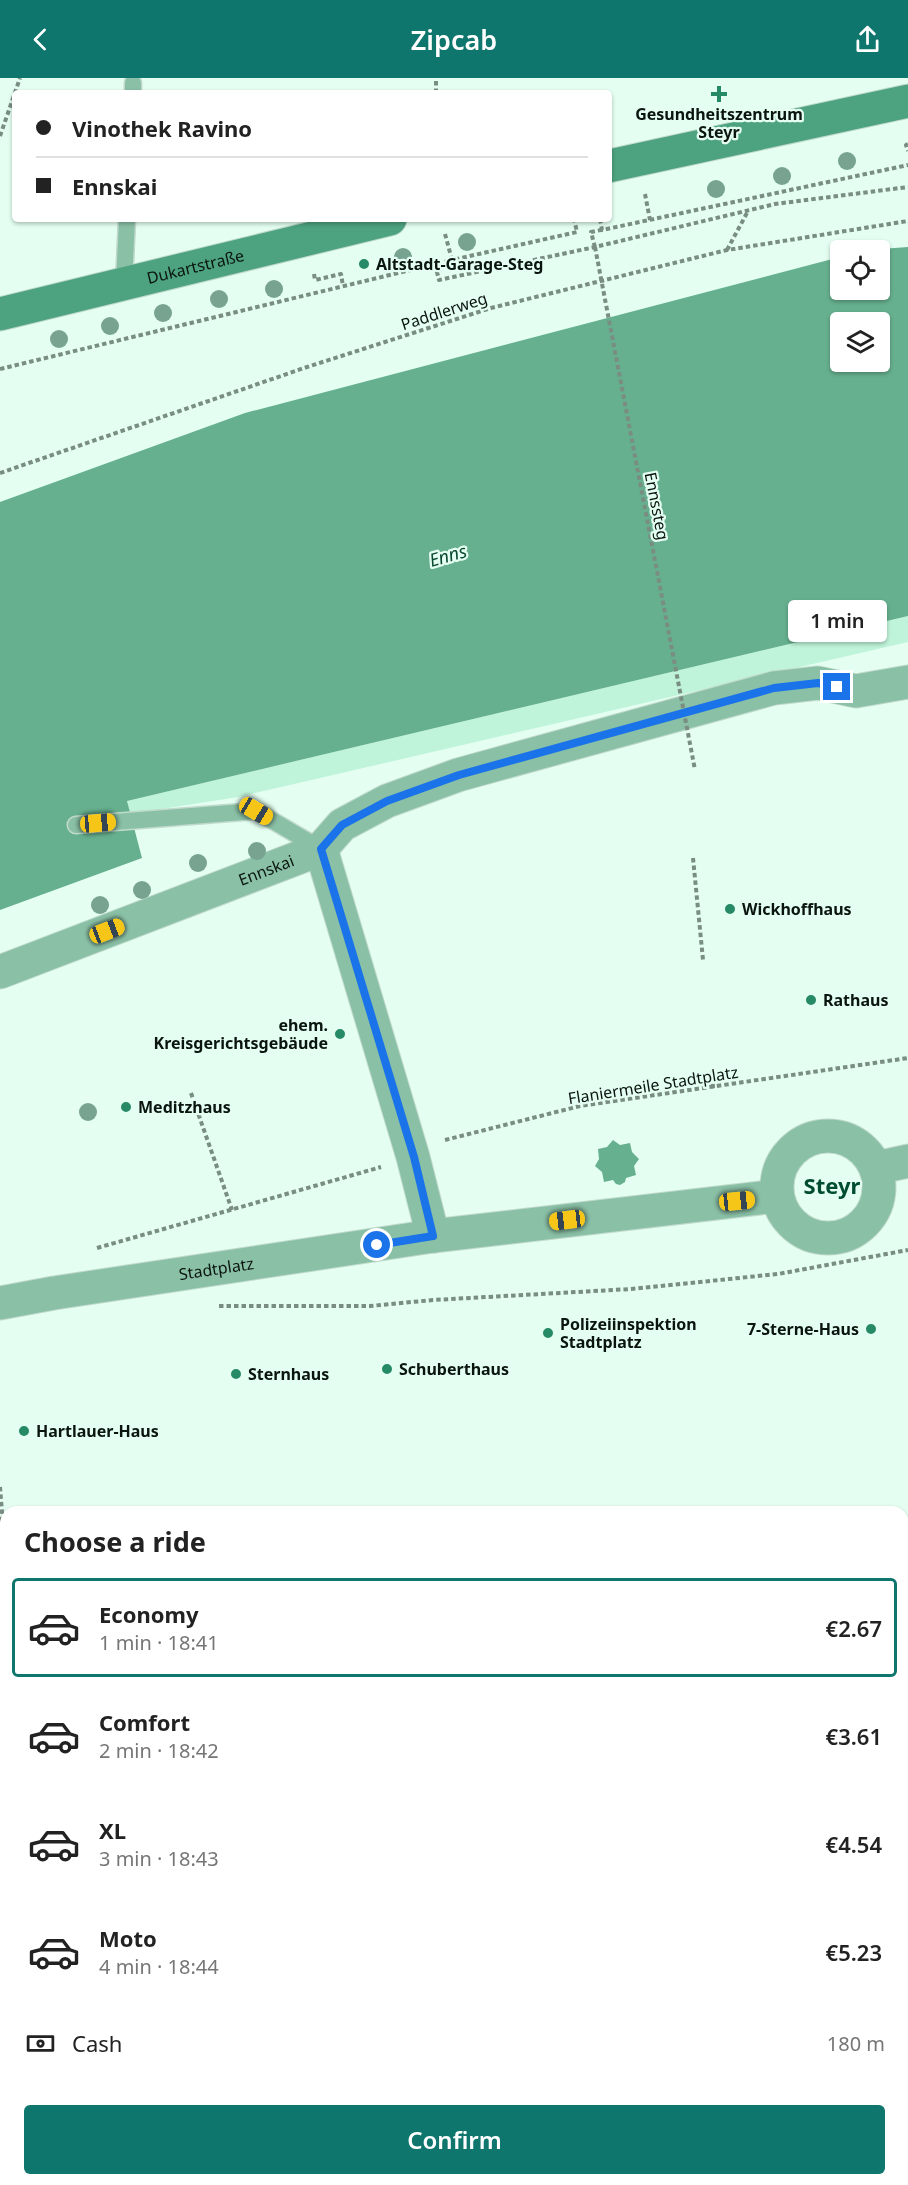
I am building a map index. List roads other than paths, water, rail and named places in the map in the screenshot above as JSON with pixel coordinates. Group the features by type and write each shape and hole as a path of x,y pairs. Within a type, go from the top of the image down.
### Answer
{"street":[{"path":"612,165 908,101"},
{"name":"Dukartstraße","path":"0,314 377,222"},
{"name":"Ennskai","path":"0,972 321,849 342,825 387,801 459,775 774,688 818,683 856,691 908,682"},
{"path":"321,849 410,1146 433,1236"},
{"path":"814,1136 839,1136 862,1148 876,1168 879,1192 871,1215 854,1232 830,1238 806,1233 788,1218 777,1196 779,1171 792,1149 814,1136"},
{"path":"876,1168 908,1161"},
{"name":"Stadtplatz","path":"0,1303 65,1291 433,1236 777,1196"}],"lane":[{"path":"124,282 127,222"},
{"path":"76,825 256,811 321,849"}],"water":[{"name":"Enns","path":"908,247 908,616 127,801 142,858 0,910 0,502 245,413 830,260 830,300 890,300 890,248"},
{"path":"613,1140 620,1145 630,1143 632,1152 639,1159 634,1166 636,1175 626,1178 625,1182 620,1185 613,1180 604,1182 602,1172 595,1166 599,1159 598,1149 607,1147"}],"place":[{"name":"Gesundheitszentrum Steyr","path":"719,94"},
{"name":"Altstadt-Garage-Steg","path":"364,264"},
{"name":"Wickhoffhaus","path":"730,909"},
{"name":"Rathaus","path":"811,1000"},
{"name":"ehem. Kreisgerichtsgebäude","path":"340,1034"},
{"name":"Meditzhaus","path":"126,1107"},
{"name":"7-Sterne-Haus","path":"871,1329"},
{"name":"Polizeiinspektion Stadtplatz","path":"548,1333"},
{"name":"Schuberthaus","path":"387,1369"},
{"name":"Sternhaus","path":"236,1374"},
{"name":"Hartlauer-Haus","path":"24,1431"}],"district":[{"name":"Steyr","path":"832,1186"}]}
